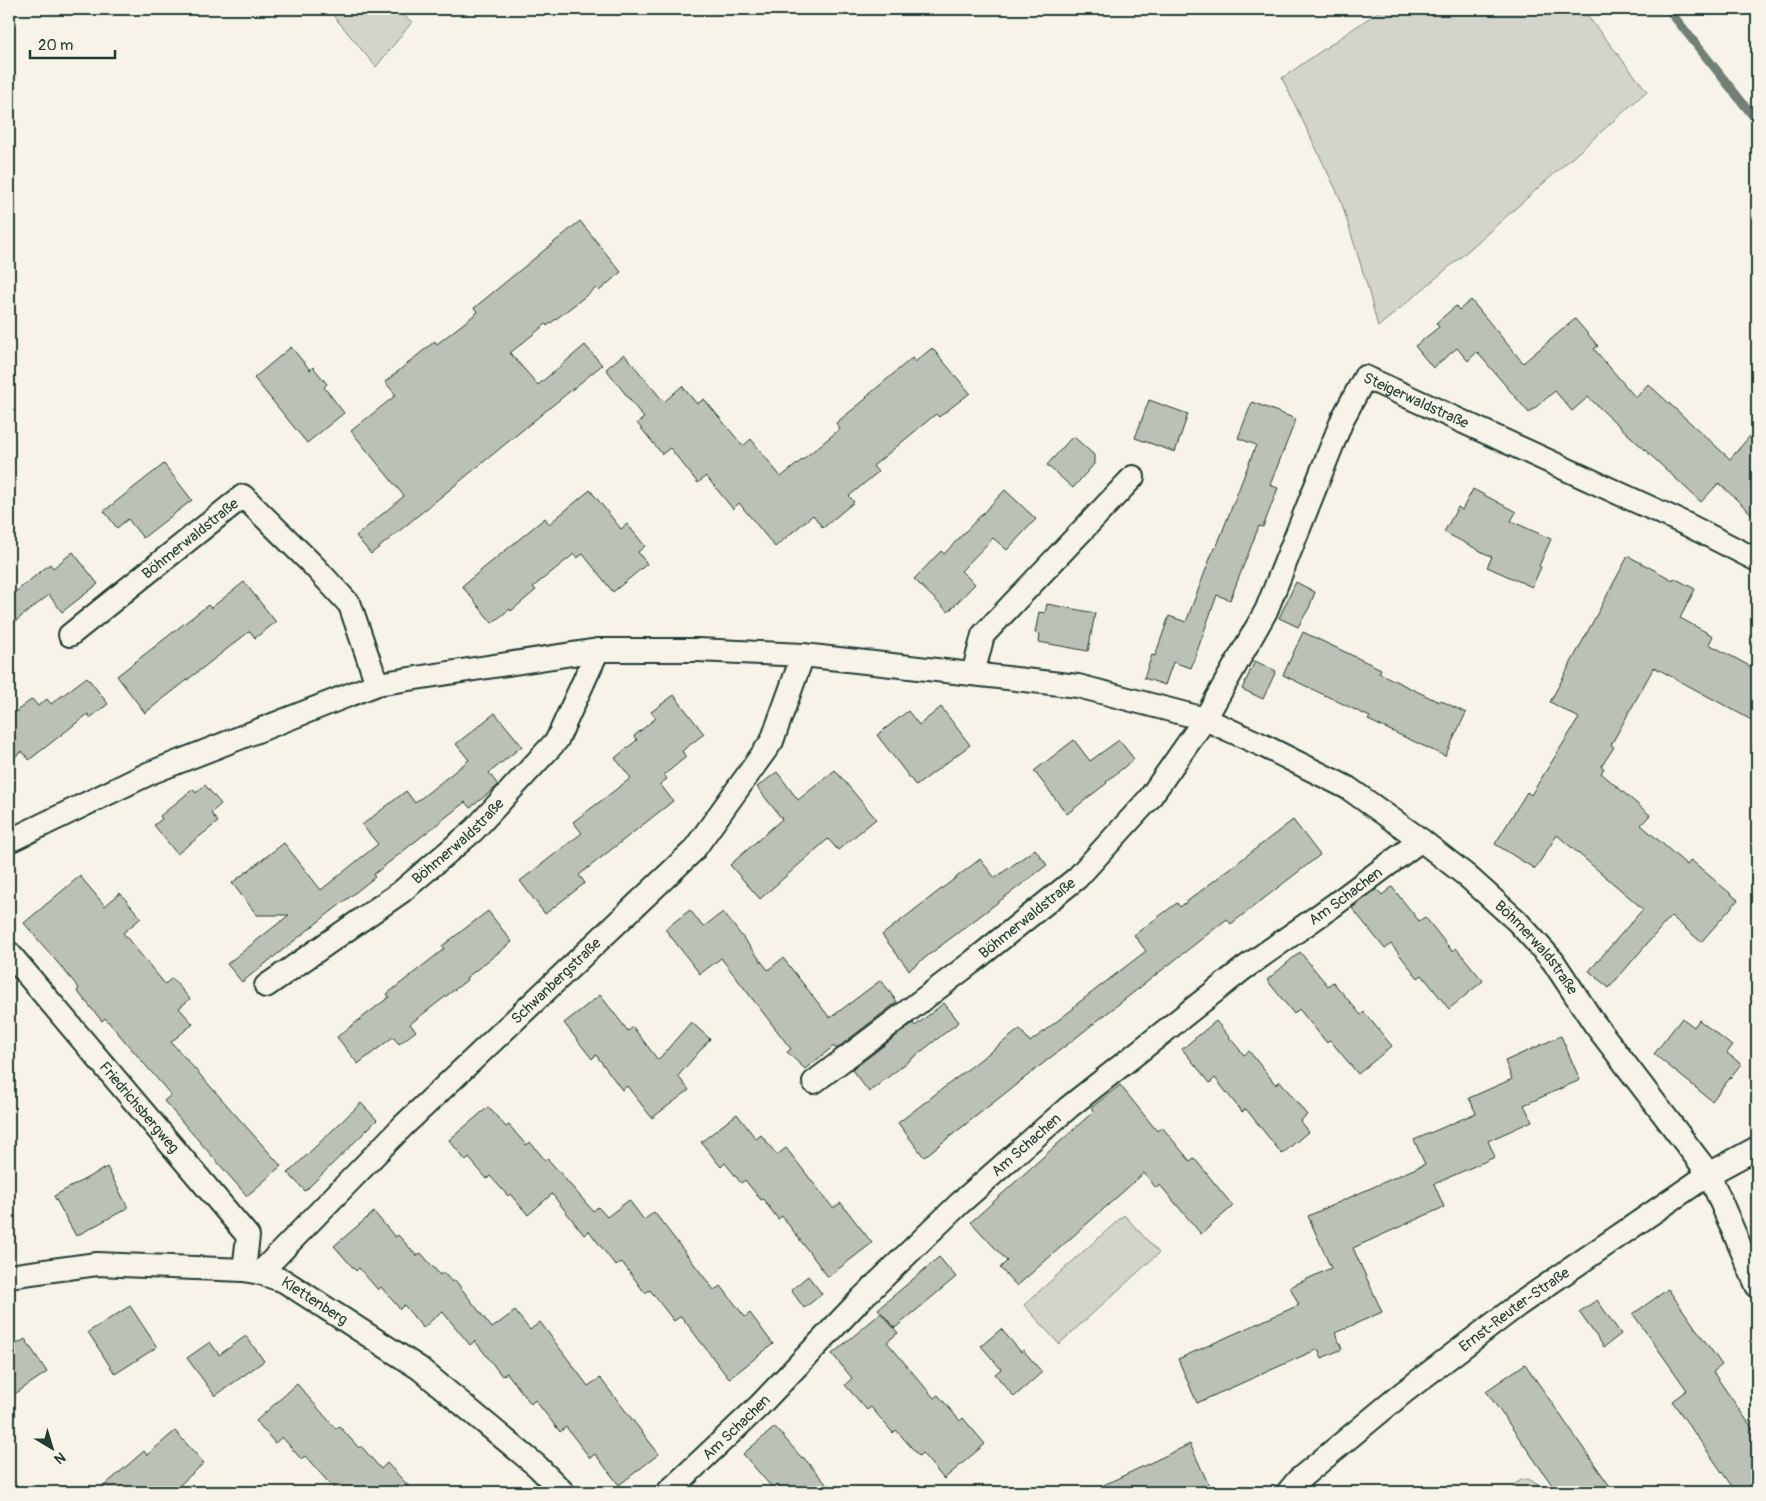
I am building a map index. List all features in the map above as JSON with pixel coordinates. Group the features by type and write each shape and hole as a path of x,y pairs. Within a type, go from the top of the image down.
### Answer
{"street":[{"name":"Steigerwaldstraße","path":"1205,719 1266,611 1343,418 1365,377 1688,525 1757,560"},
{"path":"973,674 984,634 1133,477"},
{"name":"Böhmerwaldstraße","path":"70,635 244,496 350,605 377,684"},
{"name":"Böhmerwaldstraße","path":"266,986 401,892 474,830 557,740 598,650"},
{"name":"Böhmerwaldstraße","path":"9,842 150,773 377,684 598,650 698,650 803,655 1078,686 1205,719 1348,788 1467,876 1517,921 1553,961 1594,1023 1709,1174 1757,1286"},
{"name":"Schwanbergstraße","path":"252,1272 403,1126 694,851 772,741 803,655"},
{"name":"Böhmerwaldstraße","path":"814,1082 972,964 1077,878 1149,799 1205,719"},
{"name":"Am Schachen","path":"668,1492 759,1406 861,1299 959,1204 1069,1107 1243,969 1334,905 1420,840"},
{"name":"Friedrichsbergweg","path":"9,954 248,1236 252,1272"},
{"name":"Ernst-Reuter-Straße","path":"1288,1492 1298,1480 1404,1392 1518,1305 1709,1174 1757,1148"},
{"name":"Klettenberg","path":"9,1276 97,1264 252,1272 284,1281 419,1368 537,1466 563,1492"}],"shaded area":[{"path":"328,9 394,9 412,22 376,67"},
{"path":"1382,9 1582,9 1647,91 1462,256 1378,327 1340,198 1282,78"},
{"path":"1124,1215 1159,1253 1059,1344 1024,1305"},
{"path":"1528,1479 1537,1484 1541,1492 1511,1492 1517,1482"}],"building":[{"path":"580,221 621,272 599,291 596,288 510,353 538,385 585,345 602,365 371,554 356,536 404,496 351,431 396,395 385,382 435,341 437,344 478,312 474,308"},
{"path":"1471,300 1523,363 1575,319 1598,346 1594,349 1636,398 1648,384 1730,459 1757,428 1757,519 1719,483 1701,502 1588,397 1572,411 1555,391 1529,413 1477,352 1468,361 1457,348 1433,368 1415,346 1439,327 1436,323 1456,306 1459,310"},
{"path":"291,347 310,370 313,367 327,384 324,387 344,413 307,443 254,378"},
{"path":"932,348 970,393 939,417 936,414 873,466 878,472 849,496 854,502 823,528 813,515 775,547 739,503 733,509 706,476 698,483 670,448 662,454 637,423 644,418 606,369 624,354 664,402 682,386 697,404 704,399 743,446 751,439 781,477 840,429 836,423 866,397 912,358 915,362"},
{"path":"1149,400 1188,414 1175,452 1135,438"},
{"path":"1252,402 1296,419 1270,485 1278,488 1263,527 1259,526 1230,600 1217,595 1191,668 1173,662 1165,685 1144,678 1152,655 1155,656 1169,616 1186,622 1214,548 1216,548 1256,445 1238,438"},
{"path":"1073,436 1094,455 1094,464 1073,488 1047,465"},
{"path":"164,464 192,500 143,538 128,519 117,528 104,511"},
{"path":"1473,489 1516,512 1511,521 1551,539 1532,587 1487,567 1492,557 1444,532 1458,507 1462,510"},
{"path":"590,490 621,529 627,524 645,546 638,552 647,564 613,592 583,554 577,558 574,554 533,587 536,590 511,611 510,609 492,623 462,586 545,518 549,524"},
{"path":"1005,490 1036,519 1007,550 993,538 961,571 975,584 948,612 914,579 941,551 944,554"},
{"path":"73,552 98,584 62,612 49,595 9,626 9,597 50,564 53,568"},
{"path":"1628,556 1673,580 1674,578 1695,589 1680,618 1713,636 1709,644 1757,670 1757,723 1654,667 1611,745 1614,747 1601,767 1604,768 1601,773 1650,815 1641,825 1687,865 1691,860 1738,900 1701,942 1671,916 1609,988 1589,971 1643,909 1557,835 1535,869 1495,844 1527,792 1531,795 1579,718 1550,702"},
{"path":"244,582 276,622 255,638 250,631 145,713 117,676 208,605 211,608"},
{"path":"1296,582 1315,592 1309,608 1298,627 1279,618"},
{"path":"1047,604 1095,613 1088,651 1039,642 1040,634 1035,633 1039,612 1045,613"},
{"path":"1303,632 1381,669 1379,673 1466,713 1445,756 1368,720 1370,717 1283,675"},
{"path":"1255,661 1276,671 1263,699 1242,689"},
{"path":"87,677 108,704 90,718 88,714 29,760 22,751 9,762 9,717 32,699 38,706 47,699 51,704"},
{"path":"674,695 704,734 682,751 686,757 664,775 667,779 660,784 673,801 579,875 585,883 545,914 520,881 582,833 573,822 631,778 615,758 637,740 634,736 656,718 651,712"},
{"path":"941,707 970,745 916,786 877,735 908,711 919,725"},
{"path":"495,713 522,746 489,773 498,785 470,808 465,802 373,875 375,877 242,982 227,964 289,915 257,915 232,883 284,843 321,890 378,844 362,825 406,791 415,803 469,760 456,744"},
{"path":"1074,740 1090,761 1119,740 1134,759 1067,814 1034,771"},
{"path":"835,770 876,819 838,850 828,839 760,899 730,865 782,819 757,787 777,772 798,800"},
{"path":"205,785 221,804 211,813 218,822 177,854 154,825 162,819 160,816 193,789 196,793"},
{"path":"1293,820 1320,855 1231,924 1227,919 924,1157 898,1123 1020,1029 1030,1042 1146,951 1134,935 1177,903 1180,907"},
{"path":"1035,849 1047,865 909,970 882,935 980,859 995,878"},
{"path":"80,876 105,906 120,893 141,918 123,933 165,984 172,978 190,999 179,1008 193,1024 171,1042 281,1166 247,1196 164,1101 171,1095 105,1018 102,1021 77,991 79,988 24,923"},
{"path":"1392,887 1419,921 1425,917 1452,951 1456,948 1483,981 1449,1009 1422,975 1418,978 1391,944 1385,949 1352,908 1377,889 1382,895"},
{"path":"690,910 703,927 723,912 768,970 783,958 830,1018 881,980 897,1002 836,1049 834,1046 805,1069 787,1052 791,1049 721,958 700,974 665,929"},
{"path":"488,911 512,942 410,1024 416,1031 399,1044 393,1037 358,1064 337,1037 389,997 387,994 444,949 442,946"},
{"path":"1300,952 1328,986 1333,982 1361,1015 1364,1012 1392,1046 1358,1074 1330,1040 1327,1043 1299,1009 1294,1014 1267,980"},
{"path":"600,995 628,1031 633,1027 658,1060 691,1022 710,1039 678,1076 689,1090 652,1118 627,1086 622,1090 596,1055 592,1059 564,1023"},
{"path":"944,1003 959,1022 869,1092 852,1070 913,1023 915,1026"},
{"path":"1682,1018 1694,1027 1699,1020 1732,1046 1727,1053 1741,1064 1712,1101 1654,1054"},
{"path":"1216,1021 1244,1055 1249,1051 1276,1085 1280,1081 1307,1115 1300,1121 1308,1132 1282,1154 1246,1109 1242,1112 1215,1078 1210,1083 1182,1049"},
{"path":"1561,1036 1580,1080 1524,1105 1532,1121 1488,1141 1495,1157 1434,1184 1444,1207 1353,1248 1382,1312 1335,1333 1342,1349 1322,1358 1318,1349 1197,1403 1178,1359 1299,1305 1290,1287 1331,1268 1308,1216 1425,1164 1414,1140 1476,1113 1469,1098 1512,1079 1505,1061"},
{"path":"1120,1085 1157,1131 1162,1127 1190,1161 1194,1158 1233,1206 1201,1234 1160,1185 1156,1188 1144,1173 1017,1286 1000,1268 1007,1261 971,1222 1094,1111 1091,1108"},
{"path":"361,1103 377,1120 305,1191 288,1173"},
{"path":"488,1107 506,1127 509,1125 526,1145 530,1142 545,1160 547,1158 593,1211 598,1207 607,1217 629,1200 644,1220 654,1212 714,1290 721,1286 745,1317 750,1313 773,1344 729,1379 681,1316 674,1321 650,1290 645,1293 622,1262 616,1266 589,1231 584,1235 552,1194 528,1215 510,1194 508,1196 490,1176 487,1179 469,1158 466,1161 449,1140"},
{"path":"737,1114 756,1139 761,1135 777,1155 786,1148 833,1208 841,1203 872,1243 828,1277 782,1216 778,1219 763,1199 761,1200 745,1180 741,1183 725,1163 721,1167 701,1142"},
{"path":"107,1167 128,1208 76,1236 54,1196"},
{"path":"374,1212 395,1237 398,1235 417,1256 421,1253 440,1275 443,1272 452,1282 455,1280 492,1328 515,1311 530,1330 540,1322 588,1386 600,1378 659,1454 619,1485 595,1454 590,1458 566,1427 560,1432 535,1400 531,1404 507,1373 502,1376 475,1341 470,1345 442,1311 423,1328 404,1305 400,1309 381,1287 378,1290 359,1268 356,1271 334,1246"},
{"path":"939,1257 956,1277 895,1328 878,1309"},
{"path":"808,1276 822,1294 804,1308 791,1290"},
{"path":"1668,1289 1722,1365 1713,1372 1757,1435 1757,1492 1736,1492 1672,1401 1687,1390 1633,1314"},
{"path":"1597,1300 1621,1334 1604,1347 1579,1312"},
{"path":"130,1306 157,1347 115,1374 88,1332"},
{"path":"881,1313 898,1333 887,1342 934,1398 938,1395 960,1421 963,1418 985,1444 944,1479 922,1453 919,1456 896,1430 893,1433 871,1407 867,1410 845,1385 852,1378 832,1354"},
{"path":"1001,1329 1042,1372 1014,1397 995,1374 1001,1369 981,1346"},
{"path":"246,1336 264,1361 215,1396 187,1358 210,1342 219,1355"},
{"path":"25,1339 47,1372 9,1398 9,1349"},
{"path":"1525,1364 1614,1492 1557,1492 1486,1391"},
{"path":"297,1384 336,1429 339,1426 359,1448 361,1446 381,1469 387,1463 414,1492 337,1492 305,1456 301,1459 282,1437 275,1443 256,1421"},
{"path":"775,1427 833,1492 776,1492 743,1454"},
{"path":"175,1431 204,1463 172,1492 97,1492 144,1451 147,1455"},
{"path":"1190,1444 1212,1492 1089,1492"}],"waterway":[{"path":"1668,9 1757,121"}]}
